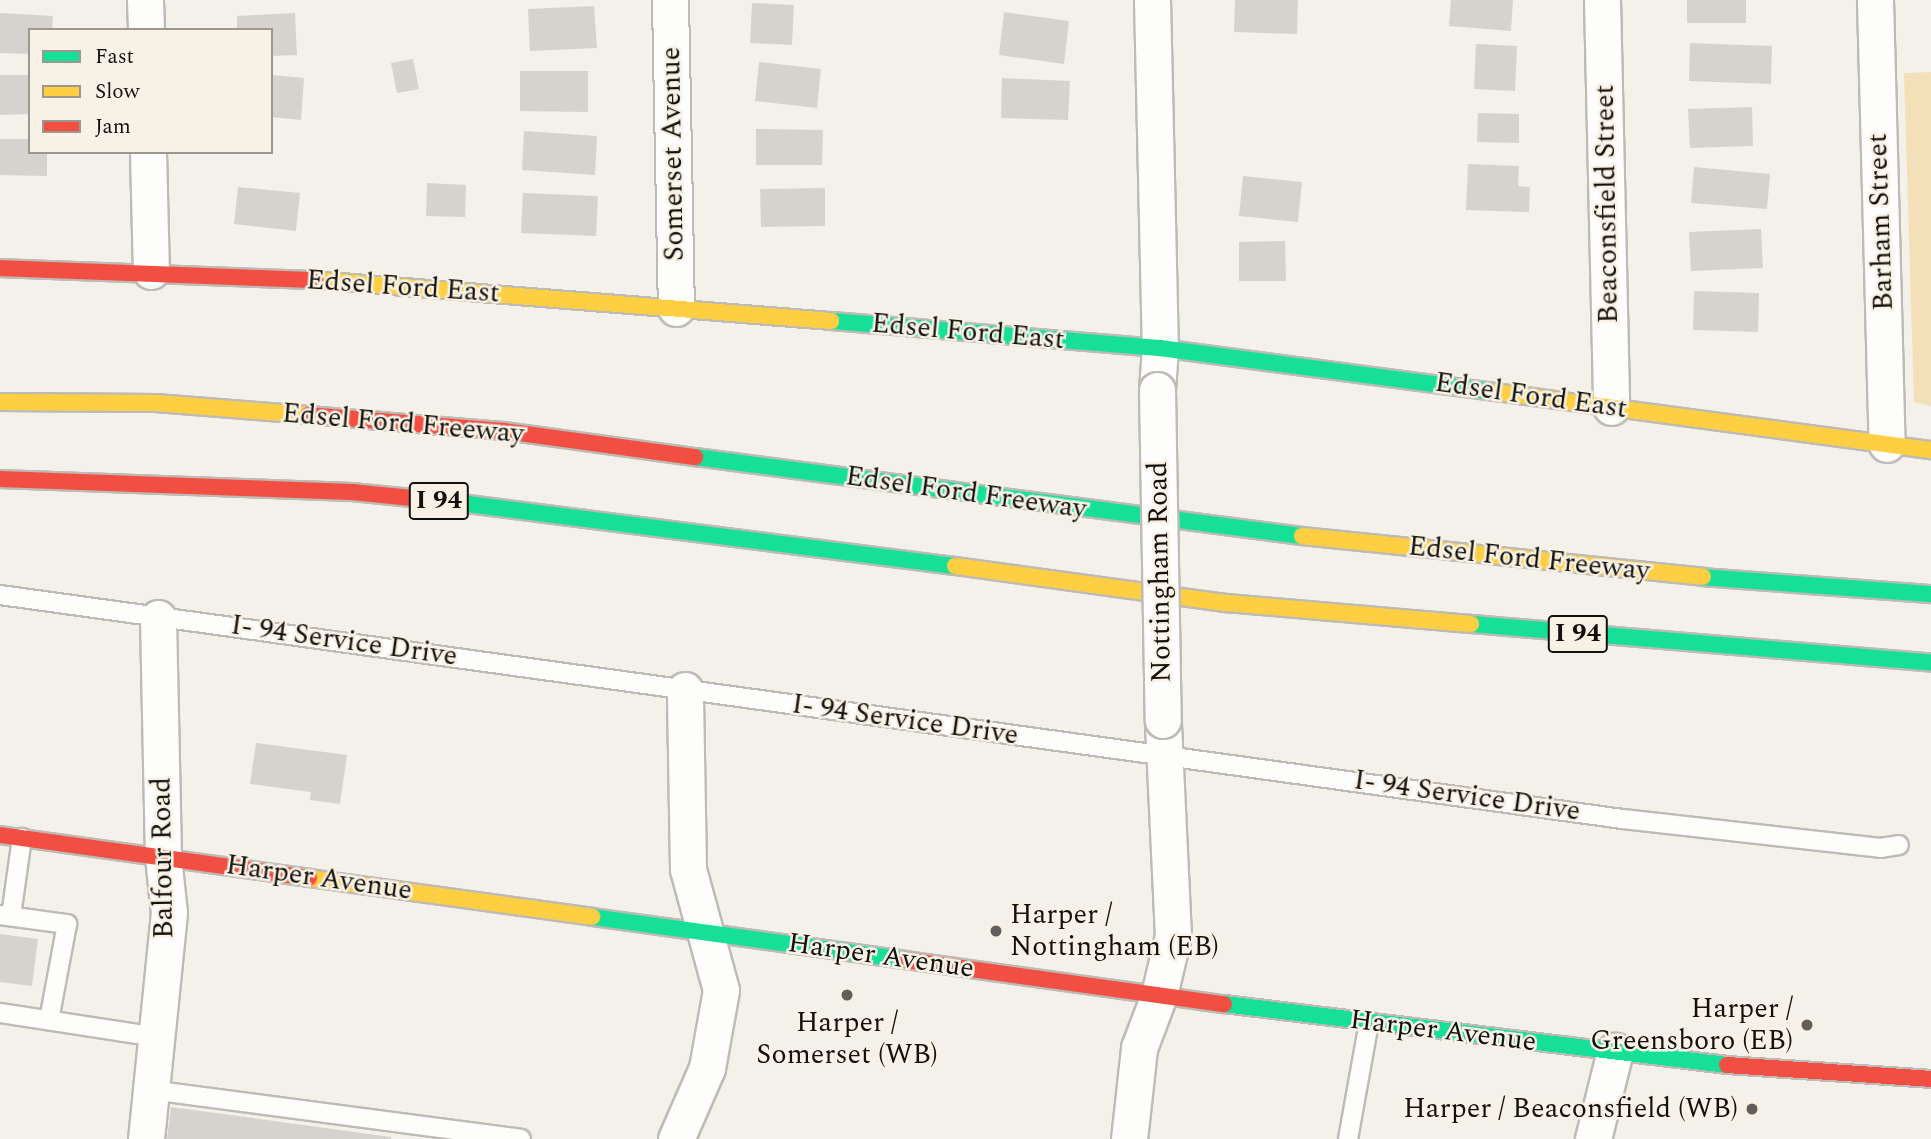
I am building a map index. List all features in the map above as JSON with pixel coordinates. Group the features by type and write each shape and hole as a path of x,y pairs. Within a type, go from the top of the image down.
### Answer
{"main road":[{"name":"Edsel Ford East","path":"0,268 151,271 328,280 1160,348 1931,450"},
{"name":"Edsel Ford Freeway","path":"0,402 156,403 504,431 1221,528 1673,575 1931,594"},
{"name":"I 94","path":"0,479 352,492 559,513 1226,603 1931,663"},
{"name":"Harper Avenue","path":"0,835 1369,1022 1738,1066 1931,1079"}],"street":[{"path":"145,0 146,28"},
{"name":"Somerset Avenue","path":"670,0 676,308"},
{"name":"Nottingham Road","path":"1129,1139 1139,1048 1159,995 1173,936 1163,720 1157,390 1160,348 1152,0"},
{"name":"Beaconsfield Street","path":"1602,0 1612,407"},
{"name":"Barham Street","path":"1875,0 1887,444"},
{"path":"148,154 151,271"},
{"name":"Balfour Road","path":"146,1139 169,913 163,857 158,618"},
{"path":"676,1139 715,1043 720,990 708,932 688,869 685,690"},
{"path":"1593,1139 1615,1051"}],"lane":[{"name":"I- 94 Service Drive","path":"0,595 1165,756 1811,840 1880,848 1899,845"},
{"path":"22,838 5,916 67,924 49,1020"},
{"path":"0,1013 156,1037"},
{"path":"1348,1139 1369,1022"},
{"path":"151,1090 521,1139"}],"shaded area":[{"path":"1931,72 1931,406 1914,402 1904,73"}],"building":[{"path":"1235,0 1298,0 1297,34 1234,32"},
{"path":"1451,0 1513,0 1511,31 1449,26"},
{"path":"1687,0 1746,0 1746,23 1687,23"},
{"path":"752,3 794,5 792,45 750,43"},
{"path":"594,6 597,48 530,51 528,9"},
{"path":"1004,12 1069,21 1064,64 999,55"},
{"path":"0,13 53,16 52,28 28,28 28,54 0,53"},
{"path":"295,13 297,55 273,56 273,28 237,28 237,16"},
{"path":"1690,43 1772,46 1771,84 1689,81"},
{"path":"1476,44 1517,46 1515,91 1474,89"},
{"path":"413,59 419,89 397,93 391,63"},
{"path":"759,62 821,69 817,108 755,101"},
{"path":"520,71 588,71 588,112 520,111"},
{"path":"0,75 28,75 28,114 0,115"},
{"path":"273,75 304,78 301,120 273,117"},
{"path":"1002,78 1070,81 1068,120 1001,118"},
{"path":"1752,107 1753,146 1690,148 1688,109"},
{"path":"1478,113 1519,114 1519,143 1477,142"},
{"path":"756,129 823,130 822,165 756,165"},
{"path":"524,131 597,136 595,175 522,170"},
{"path":"0,139 28,139 28,154 47,154 47,176 0,175"},
{"path":"1468,164 1519,166 1518,186 1530,187 1529,212 1466,210"},
{"path":"1694,167 1770,174 1767,209 1691,203"},
{"path":"1243,176 1302,182 1298,222 1239,216"},
{"path":"427,183 466,185 465,217 426,216"},
{"path":"238,187 300,193 296,231 234,224"},
{"path":"825,188 825,226 761,227 760,189"},
{"path":"523,193 598,196 596,236 521,233"},
{"path":"1761,229 1763,268 1691,271 1689,232"},
{"path":"1285,241 1286,281 1239,281 1239,242"},
{"path":"1694,291 1759,293 1758,332 1693,330"},
{"path":"256,743 347,755 340,804 310,800 311,792 250,784"},
{"path":"0,934 38,939 32,986 0,982"},
{"path":"171,1107 391,1137 391,1139 167,1139"}],"traffic: fast":[{"path":"831,321 1160,348 1495,392"},
{"path":"695,457 1302,536"},
{"path":"452,502 955,566"},
{"path":"1703,577 1931,594"},
{"path":"1471,624 1931,663"},
{"path":"592,917 905,960"},
{"path":"1224,1004 1727,1065"}],"traffic: slow":[{"path":"316,280 831,321"},
{"path":"1495,392 1931,450"},
{"path":"0,402 156,403 308,415"},
{"path":"1302,536 1703,577"},
{"path":"955,566 1226,603 1471,624"},
{"path":"309,878 592,917"}],"traffic: jam":[{"path":"0,268 316,280"},
{"path":"308,415 504,431 695,457"},
{"path":"0,479 352,492 452,502"},
{"path":"0,835 309,878"},
{"path":"905,960 1224,1004"},
{"path":"1727,1065 1931,1079"}],"place":[{"name":"Harper / Nottingham (EB)","path":"996,931"},
{"name":"Harper / Somerset (WB)","path":"847,995"},
{"name":"Harper / Greensboro (EB)","path":"1807,1025"},
{"name":"Harper / Beaconsfield (WB)","path":"1752,1109"}]}
